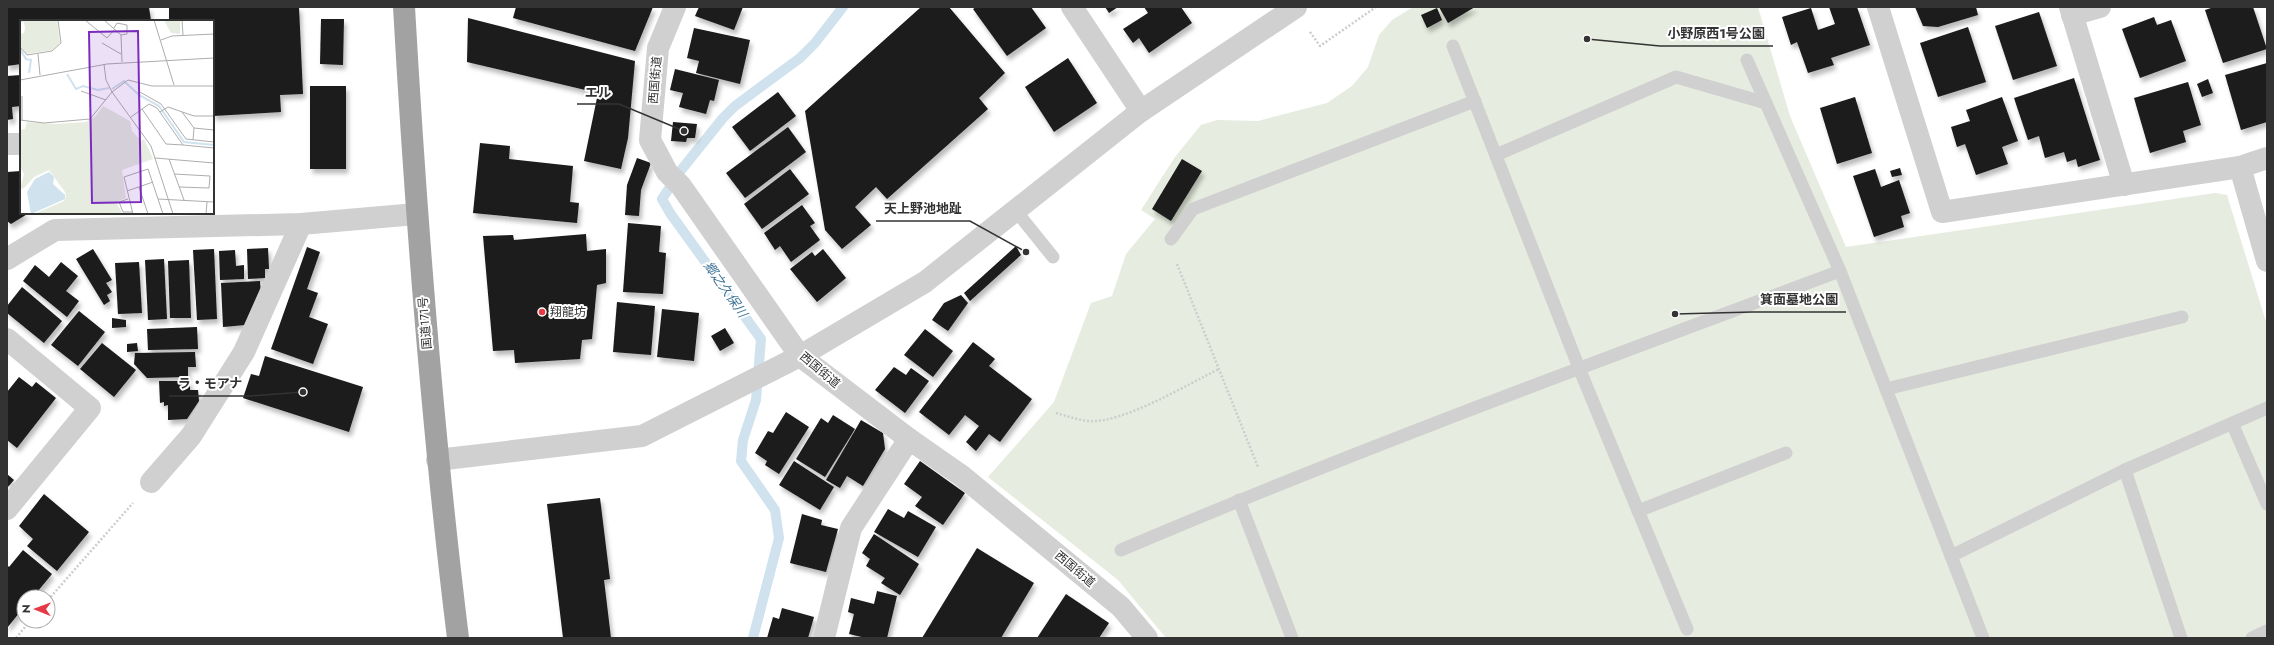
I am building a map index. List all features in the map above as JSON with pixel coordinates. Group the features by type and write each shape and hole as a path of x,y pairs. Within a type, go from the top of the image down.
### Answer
{"highway":[{"name":"国道171号","path":"404,7 416,214 437,460 458,638"}],"street":[{"name":"西国街道","path":"675,7 658,48 650,140 674,179 754,298 800,356 909,439 962,476 1114,602 1148,638"},
{"path":"1072,7 1141,111"},
{"path":"437,460 642,436 800,356 925,282 1141,111 1296,7"},
{"path":"1878,7 1942,212 2240,167 2267,158"},
{"path":"2100,7 2071,11 2124,185"},
{"path":"7,144 20,144"},
{"path":"2240,167 2267,262"},
{"path":"7,259 54,221 301,224 416,214"},
{"path":"151,482 191,436 244,352 301,224"},
{"path":"7,339 90,408 7,509"},
{"path":"824,638 851,528 909,439"}],"lane":[{"path":"1453,46 1579,368 1687,629"},
{"path":"1747,60 1840,272 1983,638"},
{"path":"1496,155 1676,77 1766,103"},
{"path":"1171,238 1194,209 1475,102"},
{"path":"1016,211 1053,257"},
{"path":"1121,550 1239,500 1579,368 1840,272"},
{"path":"1886,389 2182,317"},
{"path":"1951,556 2125,470 2267,408"},
{"path":"2232,423 2267,504"},
{"path":"1638,511 1786,454"},
{"path":"2125,470 2182,638"},
{"path":"1239,500 1292,638"},
{"path":"2252,638 2267,631"}],"path":[{"path":"1309,30 1320,46 1376,7"},
{"path":"1171,238 1168,242 1267,489"},
{"path":"1056,413 1090,421 1110,418 1138,409 1219,369"},
{"path":"56,591 151,482"},
{"path":"16,638 23,629"}],"shaded area":[{"path":"1413,7 1758,7 1790,116 1846,247 2215,193 2227,195 2267,325 2267,638 1166,638 1118,580 988,477 1054,402 1091,303 1112,296 1126,254 1155,219 1141,210 1175,157 1201,125 1217,120 1258,121 1327,103 1352,86 1368,67 1379,35 1392,20"}],"building":[{"path":"7,7 149,7 151,20 20,20 20,64 7,66"},
{"path":"169,7 299,7 303,94 280,95 281,112 214,116 214,20 169,20"},
{"path":"516,7 653,7 635,51 513,18"},
{"path":"699,7 743,7 734,30 695,16"},
{"path":"921,7 949,7 1005,73 979,98 988,109 887,199 876,187 855,207 871,225 842,249 825,230 805,111"},
{"path":"976,7 1031,7 1046,28 1007,56 973,9"},
{"path":"1105,7 1118,7 1109,13"},
{"path":"1144,7 1181,7 1192,23 1149,53 1139,38 1133,43 1123,29 1148,13"},
{"path":"1439,7 1475,7 1448,23"},
{"path":"1829,7 1857,7 1870,45 1831,58 1834,65 1808,73 1797,42 1791,45 1782,17 1811,8 1818,30 1835,24"},
{"path":"1915,7 1976,7 1978,15 1938,27 1923,26"},
{"path":"2214,7 2253,7 2267,49 2223,63 2205,10"},
{"path":"1437,8 1442,20 1427,28 1421,15"},
{"path":"2039,12 2057,66 2013,80 1995,26"},
{"path":"2154,17 2157,25 2171,20 2186,61 2140,78 2122,29"},
{"path":"468,18 635,61 628,138 621,169 584,161 598,93 467,62"},
{"path":"321,19 344,19 343,65 320,64"},
{"path":"1968,27 1986,82 1938,97 1920,43"},
{"path":"694,28 750,40 740,84 696,73 699,61 687,58"},
{"path":"1068,58 1097,103 1054,132 1025,87"},
{"path":"2267,63 2267,122 2241,130 2225,75"},
{"path":"675,69 719,80 714,101 710,100 706,114 679,107 683,93 670,90"},
{"path":"20,75 20,106 12,107 13,119 7,120 7,76"},
{"path":"2074,78 2100,160 2078,167 2076,159 2067,162 2064,152 2045,158 2039,136 2028,140 2014,98"},
{"path":"2208,79 2213,93 2202,97 2197,84"},
{"path":"2188,82 2201,125 2183,131 2186,142 2150,153 2134,98"},
{"path":"310,86 346,86 346,169 310,169"},
{"path":"778,92 796,116 750,151 732,127"},
{"path":"1855,97 1872,153 1837,164 1820,108"},
{"path":"2002,97 2018,141 2002,147 2008,164 1976,175 1965,144 1957,147 1951,127 1970,121 1966,110"},
{"path":"673,122 697,124 695,138 687,138 686,142 671,141"},
{"path":"788,127 806,152 745,198 726,173"},
{"path":"480,143 510,146 509,159 573,166 570,202 579,203 577,223 473,213"},
{"path":"637,158 651,163 641,190 639,216 625,215 627,185"},
{"path":"1182,159 1202,171 1171,221 1152,209"},
{"path":"1900,168 1902,175 1892,177 1890,171"},
{"path":"790,169 809,194 762,229 744,204"},
{"path":"1875,169 1881,187 1899,180 1910,213 1901,216 1904,227 1874,237 1853,176"},
{"path":"20,171 20,214 27,214 11,224 7,221 7,172"},
{"path":"802,205 815,223 810,226 820,240 791,262 780,246 775,250 764,233"},
{"path":"628,223 661,226 659,252 666,253 663,294 623,292"},
{"name":"翔龍坊","path":"586,234 587,251 606,249 606,283 597,285 592,339 582,340 580,359 515,363 514,350 493,351 483,236 513,235 514,240"},
{"path":"1016,246 1021,255 970,301 964,293"},
{"path":"307,247 320,252 307,289 318,293 309,317 328,324 313,364 271,349"},
{"path":"268,248 269,269 265,269 265,278 248,279 247,249"},
{"path":"93,249 112,280 106,283 112,292 107,295 110,301 104,305 76,259"},
{"path":"214,249 217,319 197,320 193,250"},
{"path":"823,249 846,278 817,302 790,269 812,252 815,256"},
{"path":"235,250 236,266 244,265 244,279 220,280 219,251"},
{"path":"164,259 167,319 148,320 145,260"},
{"path":"189,260 191,318 170,318 168,261"},
{"path":"61,262 78,276 66,291 79,301 67,317 23,281 35,265 49,277"},
{"path":"139,262 142,313 118,314 115,263"},
{"path":"260,281 261,295 245,325 223,327 221,283"},
{"path":"22,287 62,321 44,343 7,313 7,306"},
{"path":"961,295 968,303 948,331 932,320 944,303"},
{"path":"617,302 655,306 651,355 613,352"},
{"path":"662,309 699,313 694,361 657,357"},
{"path":"79,311 105,332 78,366 51,345"},
{"path":"112,318 126,320 126,327 112,328"},
{"path":"197,327 198,349 148,350 147,329"},
{"path":"725,328 734,343 720,351 711,336"},
{"path":"925,329 953,351 933,377 904,355"},
{"path":"973,342 995,359 989,366 1032,399 1000,442 989,434 976,451 966,442 979,426 965,415 949,435 919,412"},
{"path":"102,343 136,370 114,397 80,369"},
{"path":"137,343 138,351 127,352 127,344"},
{"path":"195,352 196,367 188,367 188,377 147,378 134,364 135,353"},
{"path":"265,356 363,387 349,432 243,398 251,374 259,376"},
{"path":"894,367 906,375 911,368 929,381 905,413 875,390"},
{"path":"19,377 32,387 36,382 56,398 17,448 7,440 7,392"},
{"path":"159,381 190,381 190,390 198,390 199,401 187,419 168,420 168,405 164,406 164,402 160,403"},
{"path":"786,412 809,427 779,474 765,465 767,461 755,453 768,431 773,433"},
{"path":"833,415 855,429 825,477 796,459 821,418 828,423"},
{"path":"861,420 883,433 885,449 863,486 847,476 840,488 826,480"},
{"path":"794,461 834,487 820,510 779,485"},
{"path":"920,461 965,493 943,525 915,506 922,497 904,484"},
{"path":"7,474 14,480 7,488"},
{"path":"44,494 89,532 57,571 27,546 33,539 19,526"},
{"path":"600,498 610,579 604,580 611,638 563,638 547,504"},
{"path":"888,509 904,518 908,511 936,527 918,557 874,532"},
{"path":"802,514 822,520 821,525 838,529 826,572 790,563"},
{"path":"874,534 919,564 900,595 881,583 885,578 866,566 870,559 862,553"},
{"path":"977,548 1034,583 1001,638 922,638"},
{"path":"23,550 52,574 40,589 16,589 16,617 7,628 7,565 9,567"},
{"path":"877,591 897,596 887,638 866,638 849,634 854,614 848,612 851,598 874,604"},
{"path":"1066,594 1109,623 1099,638 1037,638"},
{"path":"782,608 814,617 808,638 767,638 773,617 779,619"}],"waterway":[{"name":"郷之久保川","path":"753,638 779,538 775,510 741,461 743,440 756,400 761,339 670,213 662,199 682,169 723,118 735,106 800,58 815,43 843,7"}],"place":[{"name":"小野原西1号公園","path":"1587,39"},
{"name":"エル","path":"684,131"},
{"name":"天上野池地趾","path":"1026,252"},
{"name":"翔龍坊","path":"542,312"},
{"name":"箕面墓地公園","path":"1675,314"},
{"name":"ラ・モアナ","path":"303,392"}]}
